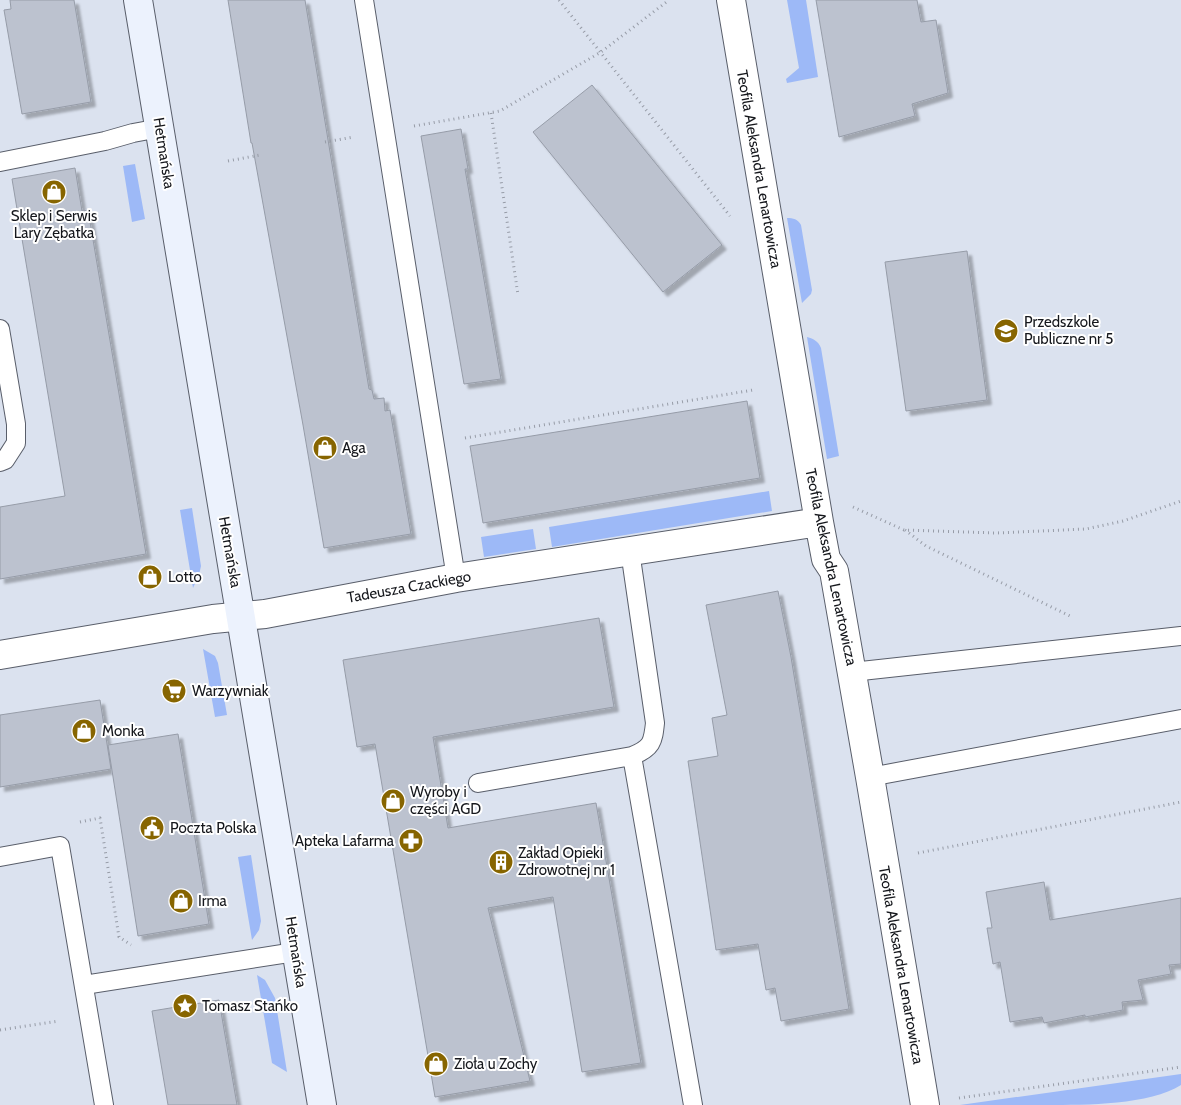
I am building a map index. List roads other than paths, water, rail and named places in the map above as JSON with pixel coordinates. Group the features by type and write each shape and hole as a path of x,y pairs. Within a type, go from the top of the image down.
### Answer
{"street":[{"name":"Hetmańska","path":"138,0 241,615 295,952 322,1105"},
{"name":"Teofila Aleksandra Lenartowicza","path":"731,0 819,522 826,559 834,571 925,1105"},
{"name":"Tadeusza Czackiego","path":"0,655 241,615 265,614 456,578 819,522"}],"lane":[{"path":"364,0 456,578"},
{"path":"0,162 160,128"},
{"path":"0,329 16,424 16,443 5,460 0,462"},
{"path":"478,783 632,756 642,752 653,741 655,723 630,551"},
{"path":"852,672 1181,636"},
{"path":"870,777 1181,719"},
{"path":"632,756 692,1105"},
{"path":"0,857 60,846 104,1105"},
{"path":"84,984 295,952"}],"place":[{"name":"Sklep i Serwis Lary Zębatka","path":"54,192"},
{"name":"Przedszkole Publiczne nr 5","path":"1006,331"},
{"name":"Aga","path":"325,448"},
{"name":"Lotto","path":"150,577"},
{"name":"Warzywniak","path":"174,691"},
{"name":"Monka","path":"84,731"},
{"name":"Wyroby i części AGD","path":"393,801"},
{"name":"Poczta Polska","path":"152,828"},
{"name":"Apteka Lafarma","path":"411,841"},
{"name":"Zakład Opieki Zdrowotnej nr 1","path":"501,862"},
{"name":"Irma","path":"181,901"},
{"name":"Tomasz Stańko","path":"185,1006"},
{"name":"Zioła u Zochy","path":"436,1064"}]}
